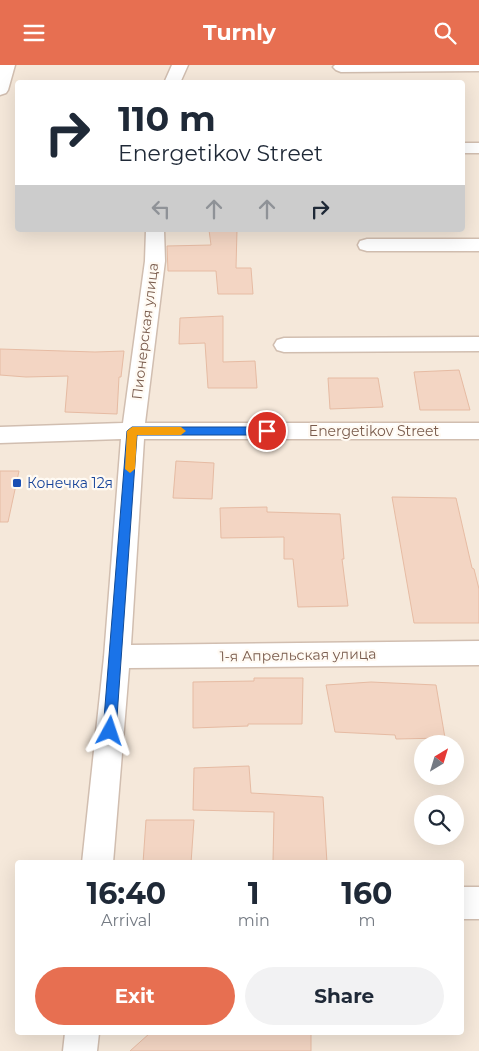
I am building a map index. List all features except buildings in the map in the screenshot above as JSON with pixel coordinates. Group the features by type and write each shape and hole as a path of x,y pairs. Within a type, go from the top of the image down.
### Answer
{"street":[{"path":"173,80 180,65"},
{"path":"341,67 479,66"},
{"path":"465,148 479,148"},
{"name":"Пионерская улица","path":"97,860 117,657 132,431 155,261 155,232"},
{"path":"367,245 479,245"},
{"path":"284,345 479,344"},
{"name":"Energetikov Street","path":"0,435 132,431 479,431"},
{"name":"1-я Апрельская улица","path":"117,657 479,653"},
{"path":"464,903 479,903"},
{"path":"80,1051 82,1035"}],"shaded area":[{"path":"0,65 479,65 479,1051 0,1051"}],"slow traffic":[{"path":"130,469 132,431 181,431"}],"place":[{"name":"Конечка 12я","path":"17,483"}],"route":[{"path":"110,731 117,657 132,431 267,431"}]}
